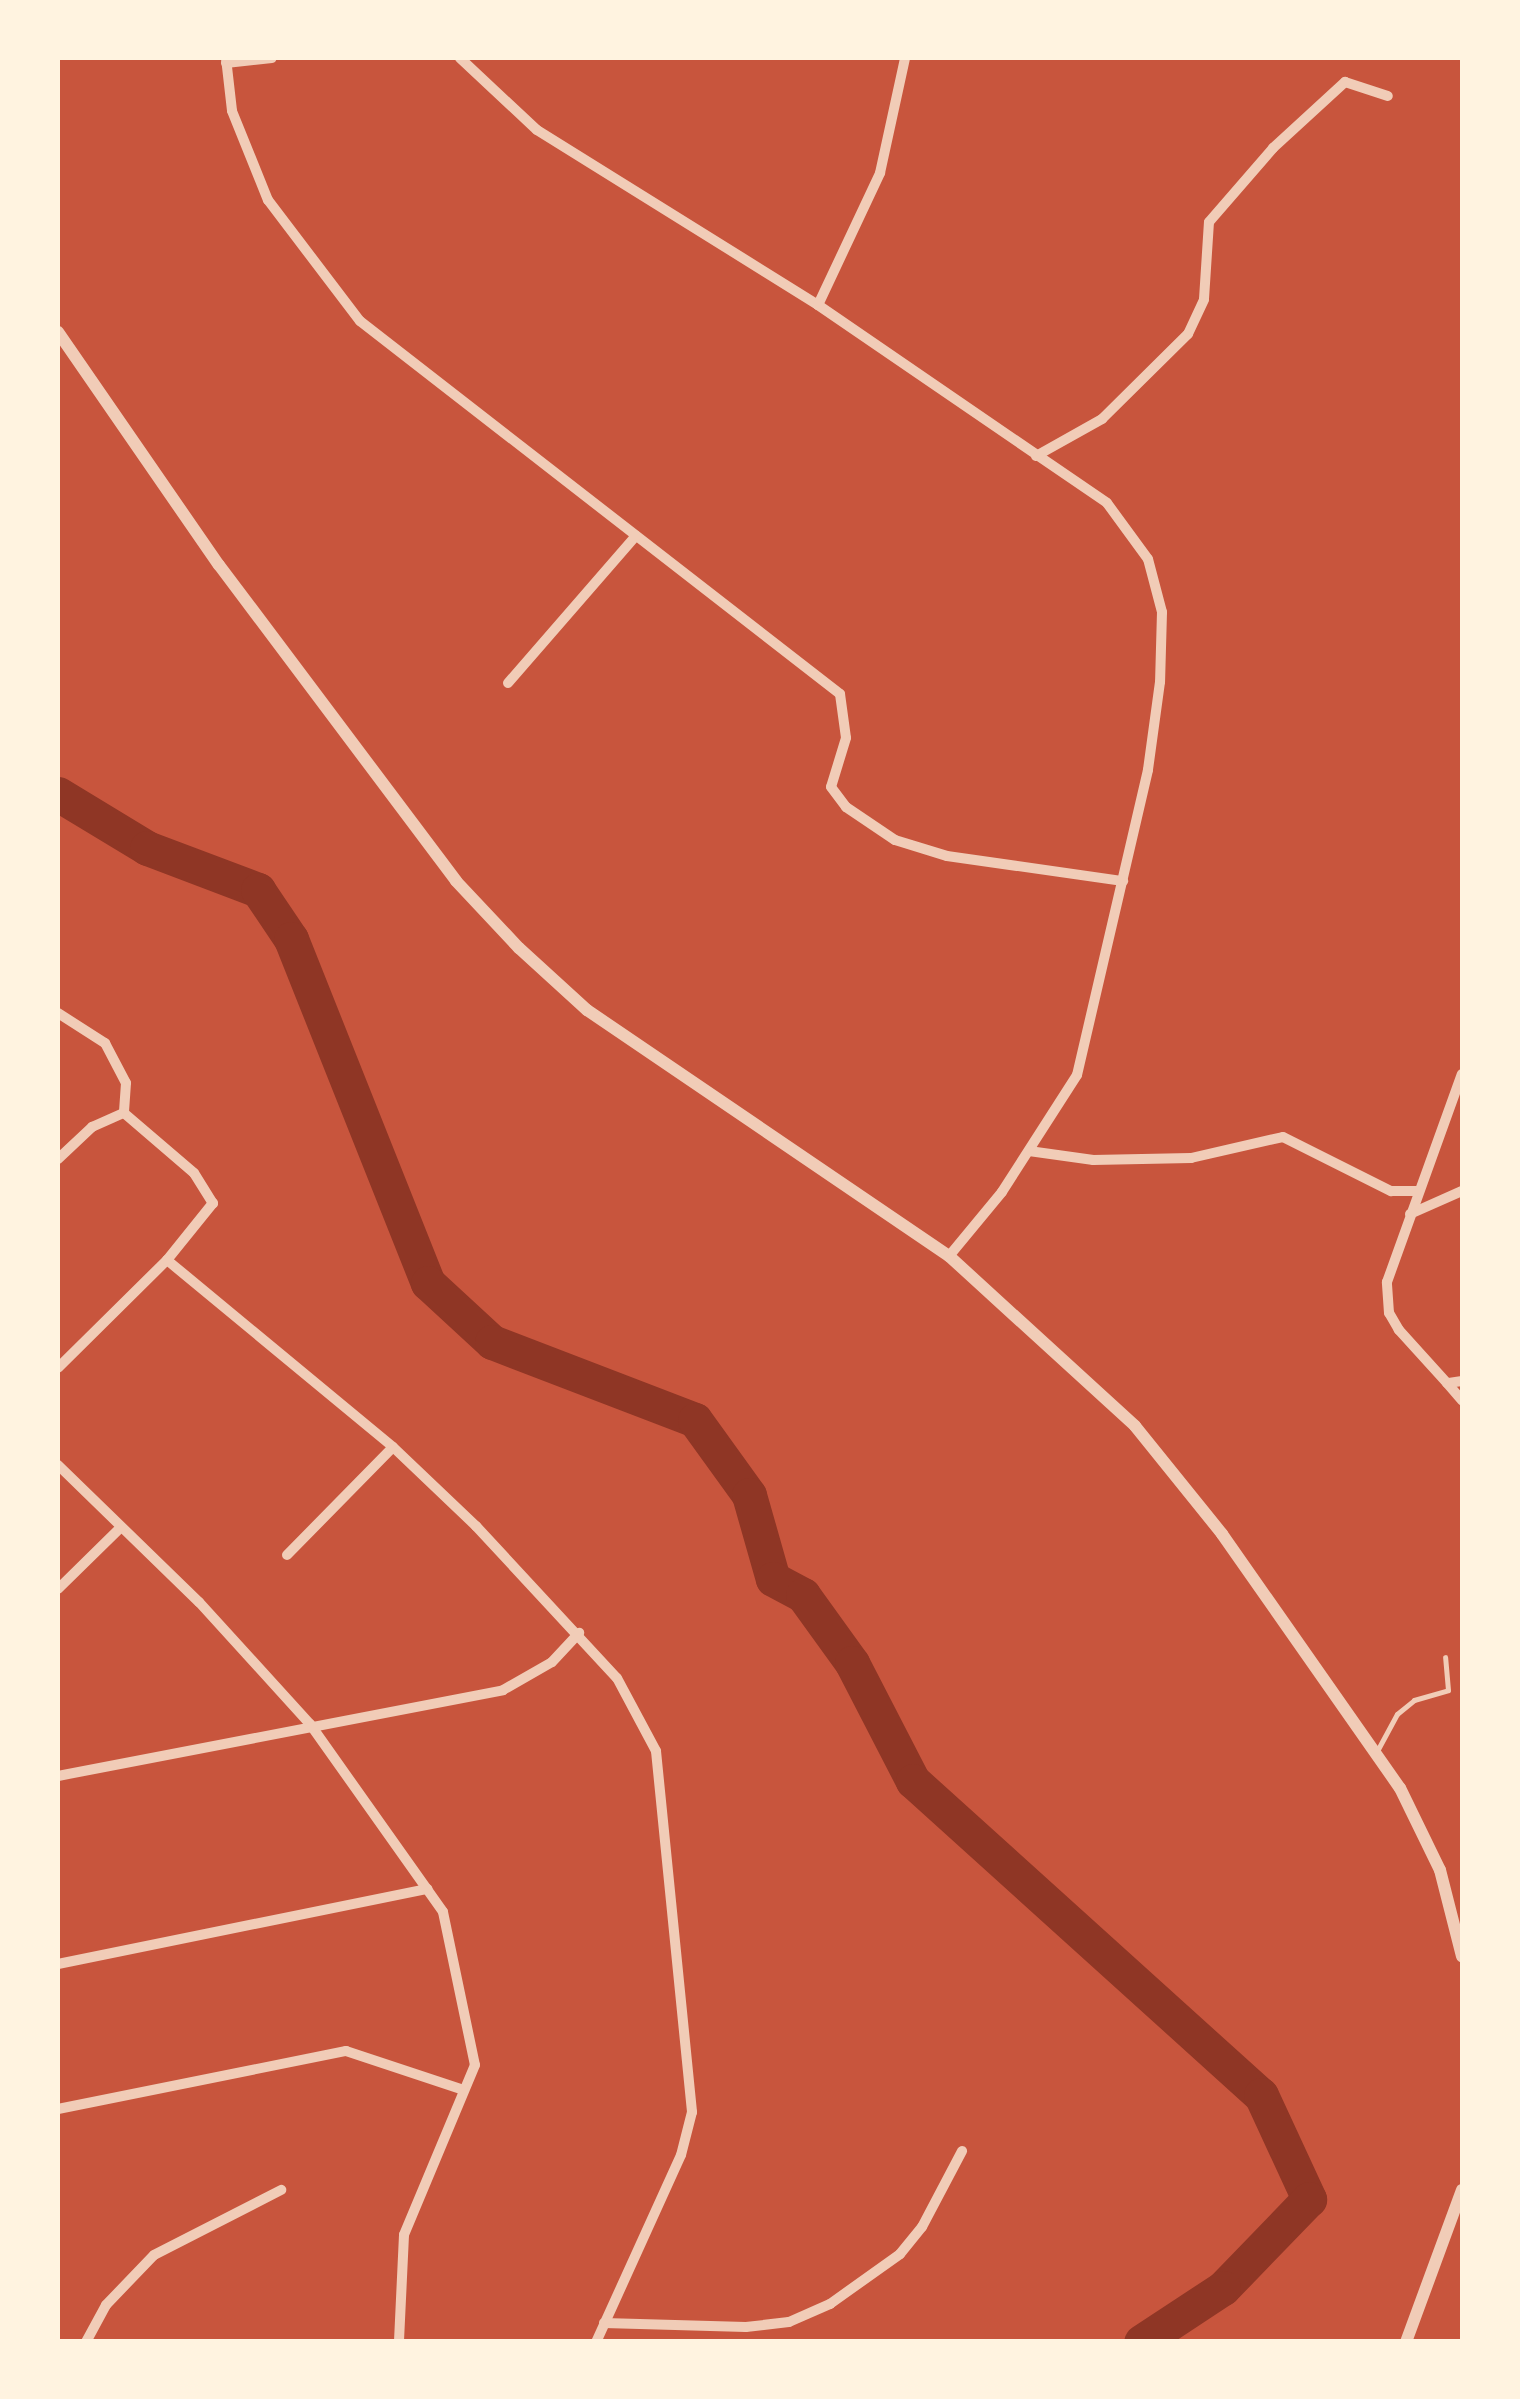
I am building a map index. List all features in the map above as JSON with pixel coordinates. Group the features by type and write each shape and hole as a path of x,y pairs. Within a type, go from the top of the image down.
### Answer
{"street":[{"path":"272,58 226,60 232,111 268,200 334,292 360,321 840,694 846,738 832,790 864,823 894,840 992,867 1123,880"},
{"path":"460,58 538,130 818,305 1107,503 1134,533 1162,612 1164,650 1148,770 1077,1075 1029,1152 949,1256"},
{"path":"818,305 880,173 905,58"},
{"path":"1036,456 1102,418 1188,334 1204,299 1209,222 1260,162 1335,87 1356,81 1388,96"},
{"path":"58,332 219,565 456,881 520,948 602,1020 949,1256 1134,1426 1222,1534 1400,1788 1440,1870 1462,1956"},
{"path":"508,683 636,536"},
{"path":"58,1013 93,1033 115,1058 126,1083 124,1113"},
{"path":"1462,1074 1410,1214 1386,1300 1409,1347 1462,1400"},
{"path":"58,1159 92,1127 124,1113"},
{"path":"58,1368 167,1260 212,1207 212,1196 124,1113"},
{"path":"1029,1152 1093,1160 1179,1159 1283,1136 1391,1192 1418,1192"},
{"path":"1410,1214 1462,1191"},
{"path":"167,1260 393,1448 579,1633 618,1678 656,1751 670,1939 691,2070 692,2112 682,2156 596,2342"},
{"path":"1446,1382 1462,1381"},
{"path":"288,1555 393,1448"},
{"path":"58,1465 310,1724 443,1912 474,2038 475,2065 404,2235 398,2342"},
{"path":"58,1589 122,1527"},
{"path":"58,1776 310,1724 504,1690 552,1662 579,1633"},
{"path":"58,1964 427,1889"},
{"path":"58,2109 346,2051 464,2090"},
{"path":"604,2323 746,2327 789,2322 830,2304 900,2254 922,2227 962,2151"},
{"path":"86,2342 106,2305 154,2255 281,2190"},
{"path":"1406,2342 1462,2190"}],"lane":[{"path":"1375,1753 1396,1714 1414,1700 1448,1690 1446,1657"}],"waterway":[{"path":"58,794 147,848 258,890 291,939 428,1283 492,1342 695,1420 749,1495 773,1579 803,1595 852,1663 913,1781 1261,2095 1309,2199 1223,2288 1141,2342"}]}
